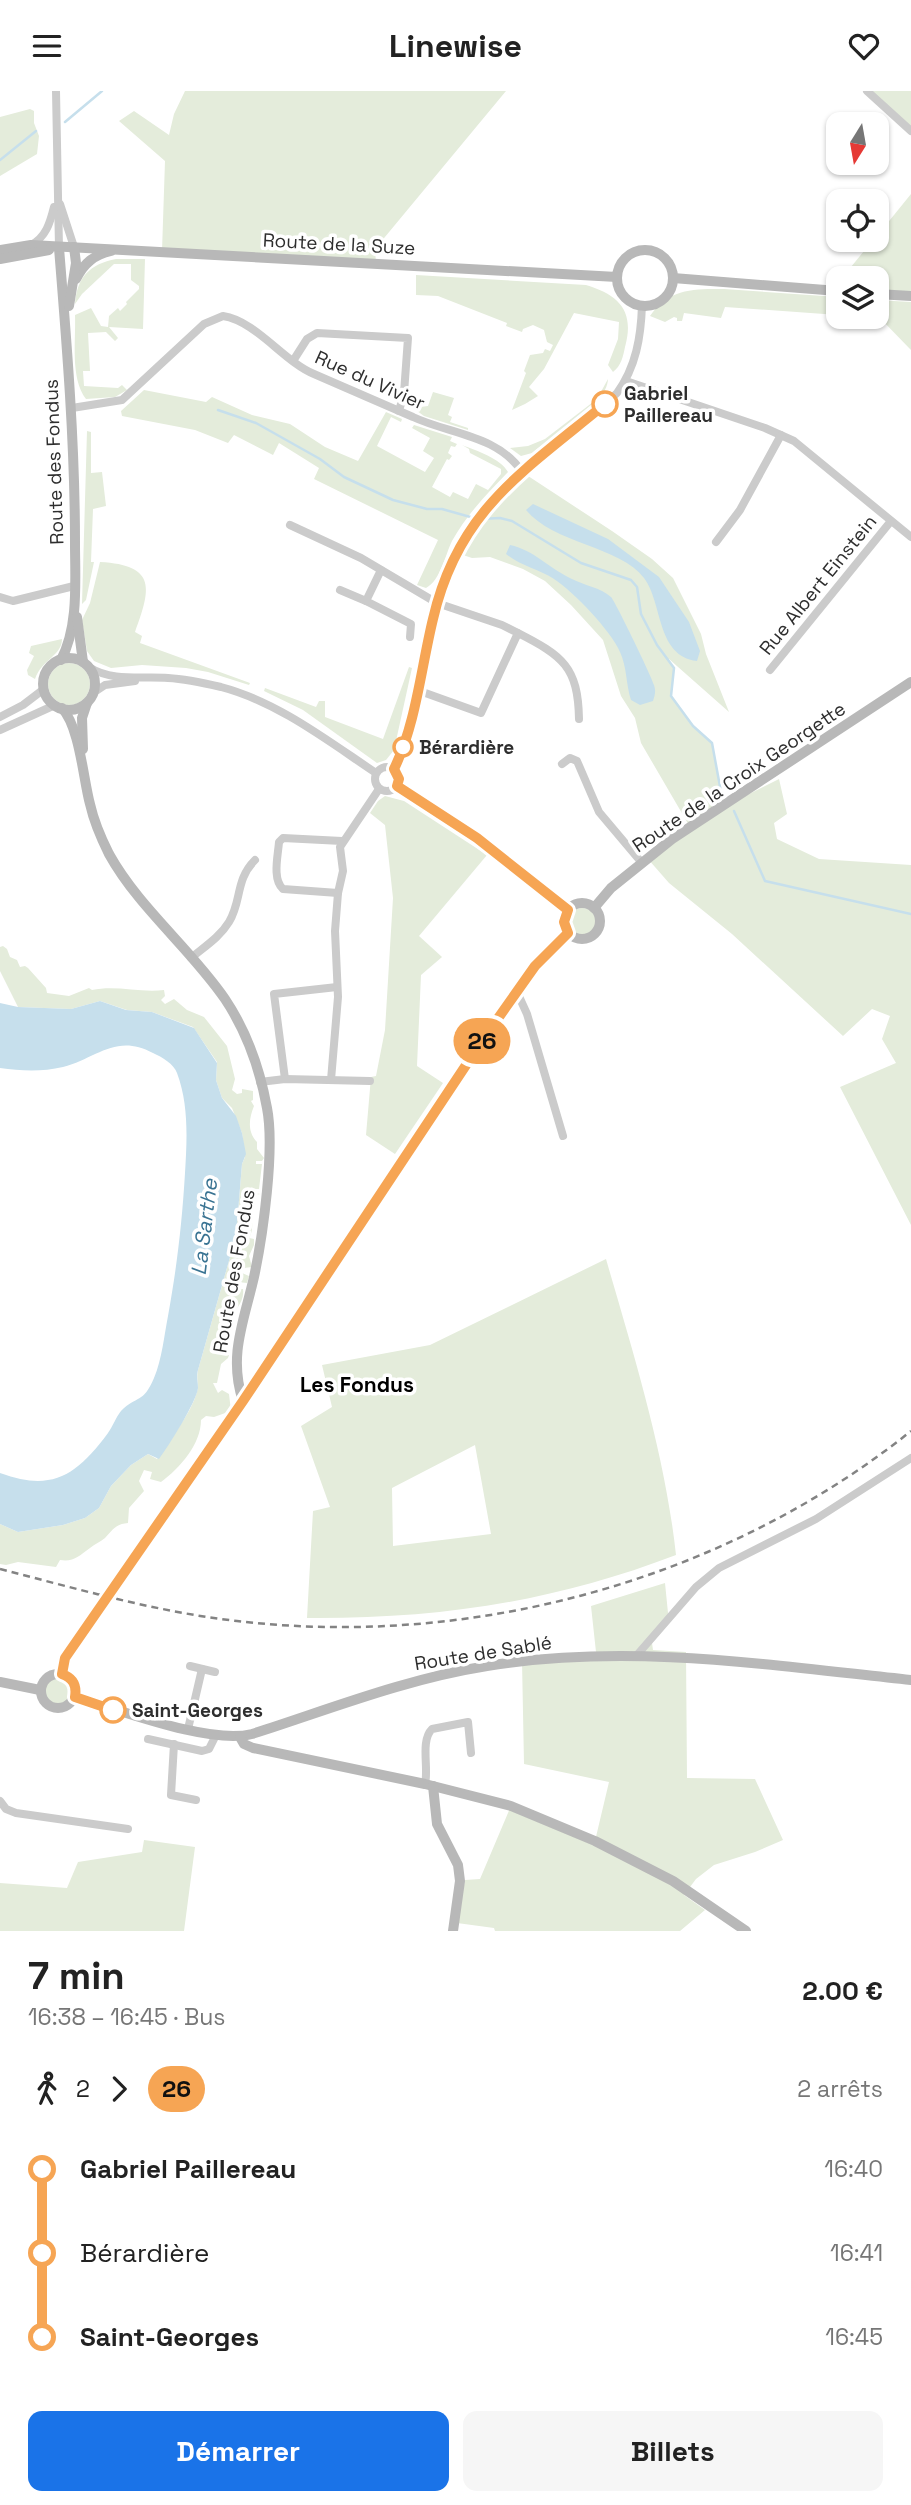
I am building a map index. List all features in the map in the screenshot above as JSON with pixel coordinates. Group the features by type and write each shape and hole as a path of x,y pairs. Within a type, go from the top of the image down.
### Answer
{"street":[{"path":"56,91 59,248"},
{"path":"867,91 911,131"},
{"path":"31,245 37,242 48,227 57,194"},
{"path":"57,194 74,247"},
{"name":"Route de la Suze","path":"0,250 31,245 59,248"},
{"name":"Route de la Suze","path":"0,259 74,247 617,277"},
{"name":"Route des Fondus","path":"68,350 70,294 76,263 74,247"},
{"name":"Route des Fondus","path":"59,248 72,408 78,634 86,665"},
{"name":"Route des Fondus","path":"70,294 86,263 102,253 120,249"},
{"path":"645,250 663,257 670,266 673,278 670,290 662,300 642,305 625,297 619,288 617,277 624,260 635,252 645,250"},
{"path":"673,278 826,290"},
{"path":"889,294 911,296"},
{"path":"394,769 383,767 376,773 374,782 379,789 390,791 397,786 399,779 394,769 403,747 437,603 462,541 484,509 522,472 608,402 626,381 639,338 642,305"},
{"name":"Rue du Vivier","path":"72,408 122,400 204,324 221,316 236,320 310,373 400,411 490,444 506,454 522,472"},
{"path":"293,361 307,339 317,333 408,338 400,411"},
{"path":"626,381 794,441 911,537"},
{"path":"716,542 740,510 781,435"},
{"name":"Rue Albert Einstein","path":"770,670 891,521"},
{"path":"290,525 334,544 437,603 502,625 545,647 564,662 574,678 579,719"},
{"path":"366,601 381,570"},
{"name":"Route des Fondus","path":"61,660 70,639 75,573"},
{"path":"0,597 13,601 74,586"},
{"path":"340,590 411,624 410,637"},
{"path":"417,690 481,713 518,633"},
{"path":"58,707 48,698 44,689 47,671 61,660 75,659 110,676 198,682 253,698 296,721 376,773"},
{"path":"86,665 95,679 90,698"},
{"path":"0,730 58,707 76,709 99,687 159,678"},
{"name":"Route de la Croix Georgette","path":"594,908 611,888 642,863 725,803 911,683"},
{"path":"0,717 23,705 44,689"},
{"name":"Route des Fondus","path":"84,780 82,718 90,698"},
{"name":"Route des Fondus","path":"58,707 71,720 94,820 117,867 224,999 253,1053 268,1110 267,1175 259,1248 236,1348 237,1384 243,1401"},
{"path":"562,764 570,758 577,761 599,811 642,863"},
{"path":"397,786 477,838 568,910"},
{"path":"331,1080 337,1011 335,931 342,870 340,852 342,841 379,789"},
{"path":"338,893 279,887 279,842 283,838 342,841"},
{"path":"191,958 221,933 230,921 244,870 255,860"},
{"path":"584,903 594,908 600,919 595,934 578,939 568,933 564,922 572,906 584,903"},
{"path":"62,1674 65,1658 243,1401 420,1131 535,966 568,933"},
{"path":"285,1079 274,994 337,987"},
{"path":"517,992 527,1014 563,1136"},
{"path":"260,1082 285,1079 370,1081"},
{"path":"637,1655 696,1587 719,1568 816,1519 911,1458"},
{"name":"Route de Sablé","path":"75,1697 188,1729 240,1737 384,1689 438,1675 546,1659 637,1655 727,1661 911,1680"},
{"path":"190,1666 215,1672"},
{"path":"188,1729 202,1669"},
{"path":"62,1674 75,1685 75,1697 68,1705 57,1708 47,1705 40,1690 47,1677 62,1674"},
{"path":"0,1682 40,1690"},
{"path":"453,1931 460,1881 458,1865 437,1824 427,1775 427,1735 432,1728 468,1722 471,1753"},
{"path":"148,1739 206,1750 212,1746 216,1735"},
{"path":"240,1737 244,1744 253,1748 429,1785 511,1806 595,1841 673,1881 746,1931"},
{"path":"174,1744 171,1795 196,1800"},
{"path":"0,1801 6,1809 16,1813 128,1829"}],"green space":[{"path":"185,91 506,91 375,249 376,263 162,251 165,161 119,121 134,111 169,135 174,114"},
{"path":"872,91 911,91 911,128"},
{"path":"30,109 34,111 34,123 39,136 37,154 0,176 0,117"},
{"path":"911,194 911,296 889,295 889,266 852,266 863,252 889,252 889,221"},
{"path":"116,259 145,259 143,329 109,327 118,338 115,341 106,332 88,333 90,371 83,371 84,386 118,388 122,385 127,390 115,397 86,399 76,370 75,315 91,308 101,326 108,327 109,316 127,304 139,286 131,280 131,264 114,264 75,304 76,295 86,273 99,264"},
{"path":"416,275 586,285 598,289 622,306 626,314 628,334 621,361 613,372 608,365 618,339 619,322 574,313 544,369 529,387 538,396 512,410 530,355 543,353 545,349 550,351 553,345 547,342 544,330 533,325 522,332 506,326 507,323 438,296 416,295"},
{"path":"724,289 826,296 826,314 725,307 721,318 684,313 682,321 677,321 674,317 665,322 650,316 665,300 692,290"},
{"path":"889,301 911,302 911,350 889,327"},
{"path":"608,379 599,400 565,430 532,453 521,456 510,448 528,446 545,439 597,399"},
{"path":"144,390 206,402 212,397 252,415 290,424 325,447 358,461 386,412 402,419 401,422 391,417 377,446 425,472 434,458 423,451 430,438 412,428 414,425 452,437 450,441 457,444 455,447 451,446 448,453 452,456 447,459 432,487 450,497 453,492 468,499 476,484 488,490 501,474 501,469 470,453 469,449 462,445 494,459 508,472 464,522 452,541 439,573 426,588 417,585 438,540 314,479 319,468 279,443 273,455 234,435 228,443 195,430 122,416 121,411"},
{"path":"433,392 454,398 448,415 452,417 450,422 468,430 424,416 413,408 428,406"},
{"path":"87,431 91,432 91,473 102,472 106,506 93,509 91,562 94,562 86,600 82,604"},
{"path":"522,472 652,559 673,578 701,634 729,712 669,659 674,668 671,696 693,726 712,743 721,792 727,801 747,795 779,779 787,814 774,823 777,839 819,859 911,865 911,1225 840,1087 896,1063 882,1039 890,1016 872,1009 843,1036 732,934 669,883 648,859 690,827 641,743 635,718 621,696 603,640 545,581 523,569 490,557 472,558 457,553 462,541"},
{"path":"100,562 132,568 145,582 144,603 135,632 142,636 140,643 250,683 249,685 186,668 142,665 111,668 94,661 87,651 82,620 90,603"},
{"path":"62,639 59,650 42,667 35,679 28,675 27,670 34,656 29,653 31,646"},
{"path":"69,663 84,669 90,684 84,699 69,705 54,699 48,684 54,669"},
{"path":"409,667 412,668 394,750 386,760 377,763 303,710 264,691 265,688 316,707 319,701 325,701 325,717 383,739"},
{"path":"385,796 404,801 487,855 419,936 442,957 421,975 417,1066 443,1083 395,1154 366,1135 371,1077 376,1076 385,1030 393,898 385,825 370,813"},
{"path":"582,908 592,912 596,922 592,932 582,936 572,932 568,922 572,912"},
{"path":"3,946 20,967 28,968 46,988 47,993 69,996 89,988 164,990 165,996 161,1000 165,1004 174,999 187,1010 204,1017 227,1046 235,1079 232,1090 237,1094 242,1093 242,1089 253,1091 251,1101 254,1106 250,1129 257,1142 257,1149 264,1158 262,1161 256,1161 256,1164 262,1164 259,1189 253,1189 253,1193 261,1194 251,1195 250,1200 252,1228 249,1238 254,1239 249,1256 252,1267 236,1269 236,1275 241,1276 242,1273 249,1276 247,1283 238,1282 238,1289 243,1289 242,1299 227,1323 228,1332 221,1340 225,1347 221,1347 221,1352 229,1355 221,1364 217,1383 213,1383 218,1393 222,1390 229,1394 231,1411 214,1417 206,1416 201,1420 197,1438 188,1455 161,1482 150,1479 152,1472 144,1470 139,1481 144,1491 129,1508 128,1523 117,1526 76,1558 60,1560 56,1567 18,1562 0,1564 0,1524 18,1532 63,1525 85,1518 99,1508 111,1486 131,1465 148,1454 157,1459 179,1427 197,1392 198,1370 236,1236 242,1164 245,1157 242,1133 232,1108 222,1098 216,1080 217,1062 193,1027 152,1012 127,1010 100,1001 71,1009 18,1007 0,971 0,947"},
{"path":"606,1259 656,1443 676,1555 585,1585 494,1604 403,1615 307,1618 313,1511 330,1507 301,1426 332,1407 322,1365 430,1345","holes":["475,1445 491,1534 393,1546 392,1488"]},
{"path":"665,1583 669,1623 652,1643 653,1650 686,1652 687,1778 755,1779 783,1840 714,1865 696,1879 684,1895 705,1910 680,1931 495,1931 494,1928 457,1923 465,1880 480,1879 511,1806 595,1841 609,1782 524,1764 522,1661 596,1652 591,1606"},
{"path":"58,1677 68,1681 72,1691 68,1701 58,1705 48,1701 44,1691 48,1681"},
{"path":"144,1840 195,1847 184,1931 0,1931 0,1883 67,1888 78,1862 142,1852"}],"water":[{"path":"533,504 608,539 659,577 689,622 700,651 697,661 684,657 667,639 650,589 633,567 538,521 526,510"},
{"path":"510,545 527,551 564,575 611,597 652,679 655,687 653,701 640,705 631,700 622,658 609,634 591,612 562,585 506,554"},
{"name":"La Sarthe","path":"100,1001 126,1010 152,1012 194,1028 217,1063 216,1080 222,1098 236,1116 246,1154 242,1164 236,1236 198,1370 198,1388 193,1403 159,1459 148,1454 131,1465 111,1486 99,1508 85,1518 63,1525 18,1532 0,1524 0,1473 34,1481 49,1480 73,1470 96,1448 121,1411 143,1396 154,1378 161,1355 174,1280 187,1135 184,1097 173,1067 153,1053 128,1045 107,1049 55,1069 32,1071 0,1068 0,1003 18,1007 71,1009"}],"waterway":[{"path":"65,122 102,91"},
{"path":"0,160 36,131"},
{"path":"218,410 256,423 320,459 344,477 393,500 474,518"},
{"path":"481,519 500,518 512,521 581,563 631,580 637,587 641,614 657,645 674,668 671,696 693,726 712,743 721,792"},
{"path":"734,811 765,881 911,914"}],"railway":[{"path":"0,1569 147,1606 237,1621 326,1627 416,1624 505,1612 593,1592 678,1564 760,1527 838,1483 911,1431"}],"bus line":[{"name":"26","path":"113,1710 75,1697 75,1685 62,1674 65,1658 243,1401 332,1263 482,1041 535,966 568,933 564,922 568,910 477,838 397,786 399,779 394,769 409,727 441,591 462,541 502,489 605,404"}],"place":[{"name":"Gabriel Paillereau","path":"605,404"},
{"name":"Bérardière","path":"403,747"},
{"name":"Saint-Georges","path":"113,1710"}],"district":[{"name":"Les Fondus","path":"357,1384"}]}
